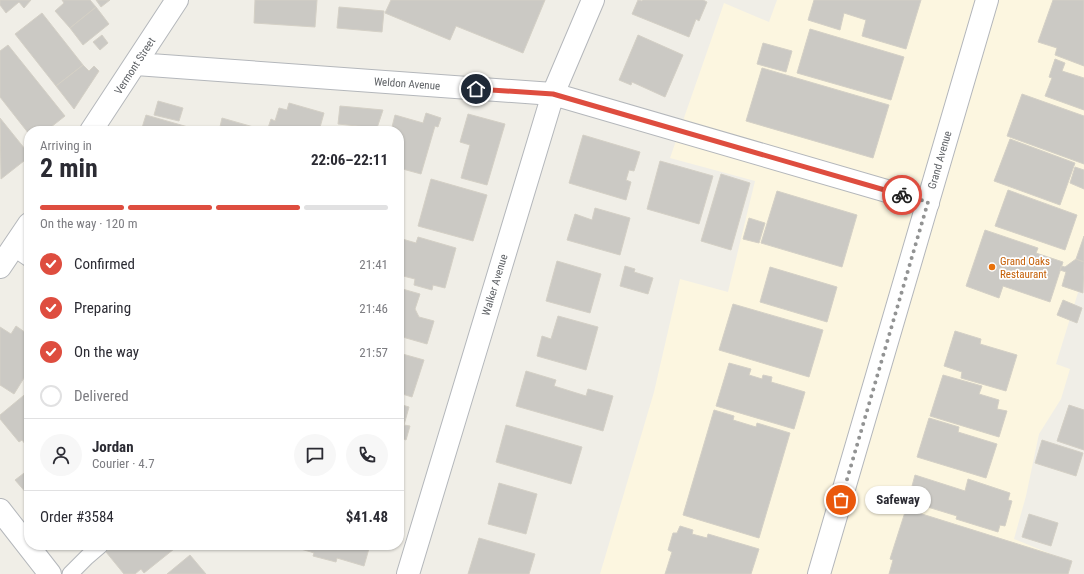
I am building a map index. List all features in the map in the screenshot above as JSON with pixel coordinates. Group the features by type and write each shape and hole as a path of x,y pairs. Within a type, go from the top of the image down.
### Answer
{"street":[{"name":"Vermont Street","path":"94,126 177,0"},
{"name":"Walker Avenue","path":"408,574 553,94 593,0"},
{"name":"Grand Avenue","path":"819,574 987,0"},
{"name":"Weldon Avenue","path":"136,64 553,94 928,202"},
{"path":"0,267 21,253 24,242"},
{"path":"0,510 24,541"},
{"path":"31,550 50,574"}],"lane":[{"path":"70,574 95,550"}],"shaded area":[{"path":"777,0 1084,0 1084,273 1056,364 1070,369 1061,399 1039,434 1026,496 1014,539 1072,561 1068,574 600,574 654,392 680,279 728,292 755,181 670,158 724,3 769,22"}],"building":[{"path":"0,0 31,0 24,8 19,2 6,13 0,5"},
{"path":"62,0 90,0 96,7 70,28 55,11 64,3"},
{"path":"96,0 110,0 101,7"},
{"path":"255,0 317,0 315,27 254,23"},
{"path":"391,0 545,0 523,53 456,26 450,40 385,13"},
{"path":"638,0 703,0 707,2 699,21 696,19 689,37 632,14"},
{"path":"814,0 921,0 906,49 862,36 866,20 844,13 840,30 808,20"},
{"path":"1053,0 1084,0 1084,66 1055,55 1057,48 1038,42"},
{"path":"96,7 109,24 83,45 70,28"},
{"path":"339,7 384,11 382,32 337,28"},
{"path":"42,13 83,65 56,86 15,34"},
{"path":"810,29 904,57 891,100 797,73"},
{"path":"102,35 108,43 100,50 93,42"},
{"path":"638,35 683,55 665,97 632,82 631,85 619,80"},
{"path":"763,43 792,51 786,72 757,64"},
{"path":"8,45 65,116 52,126 24,126 24,128 0,97 0,51"},
{"path":"1055,59 1065,63 1062,71 1084,78 1084,110 1045,96 1052,78 1049,77"},
{"path":"83,65 89,71 94,66 99,71 74,109 56,86"},
{"path":"762,68 889,105 873,158 746,121"},
{"path":"1022,94 1084,116 1084,164 1007,136"},
{"path":"158,101 183,108 179,121 154,115"},
{"path":"289,103 324,113 320,126 269,126 271,119 275,121 279,108 287,110"},
{"path":"340,106 383,110 378,126 338,124"},
{"path":"426,113 441,118 438,127 435,126 421,174 404,169 404,126 392,126 395,115 423,123"},
{"path":"468,114 505,124 487,185 461,178 470,145 460,142"},
{"path":"146,115 184,126 143,126"},
{"path":"0,118 24,148 24,161 1,179"},
{"path":"222,118 250,126 220,126"},
{"path":"583,135 640,152 634,171 629,170 626,180 631,182 626,200 569,183"},
{"path":"1010,139 1075,163 1060,205 994,181"},
{"path":"660,161 713,176 699,224 647,209"},
{"path":"1075,167 1084,170 1084,189 1070,183"},
{"path":"721,174 750,183 731,250 701,241"},
{"path":"431,179 487,195 473,241 418,226"},
{"path":"1008,190 1077,215 1065,250 995,226"},
{"path":"777,191 857,215 842,267 761,243"},
{"path":"595,208 630,218 620,255 567,240 575,214 592,220"},
{"path":"749,218 765,223 759,243 743,239"},
{"path":"985,230 1038,248 1036,253 1063,262 1050,302 1003,286 999,298 966,286"},
{"path":"1084,236 1084,262 1076,259"},
{"path":"418,237 456,248 445,288 433,285 432,290 414,285 415,279 404,276 404,239 416,243"},
{"path":"1076,259 1084,262 1083,293 1062,286 1066,272 1060,270 1061,266 1065,267"},
{"path":"557,261 601,274 590,313 546,301"},
{"path":"625,266 635,269 634,272 653,278 648,294 620,286"},
{"path":"770,267 837,287 827,322 760,302"},
{"path":"404,289 420,294 415,309 419,317 434,321 427,344 404,337"},
{"path":"1063,300 1082,308 1077,323 1057,315"},
{"path":"733,304 823,330 809,377 719,350"},
{"path":"558,316 598,327 586,370 537,356 542,336 551,339"},
{"path":"16,326 24,332 24,378 14,394 0,385 0,327 11,334"},
{"path":"955,331 981,339 980,344 1017,355 1006,391 961,378 962,372 944,366"},
{"path":"404,354 424,360 412,397 404,395"},
{"path":"729,363 751,369 749,375 762,379 763,375 772,377 771,382 805,392 794,429 716,406"},
{"path":"526,371 556,380 554,386 586,396 588,389 613,396 603,431 516,406"},
{"path":"943,375 982,386 979,394 999,400 997,409 1007,411 999,437 930,416"},
{"path":"24,395 24,443 22,440 19,442 0,419 0,415"},
{"path":"1069,405 1084,410 1084,450 1057,441"},
{"path":"404,406 409,407 404,425"},
{"path":"714,410 734,416 733,420 756,427 757,423 790,433 759,538 683,515"},
{"path":"929,418 959,427 958,432 997,444 986,478 917,457"},
{"path":"404,425 410,426 406,440 404,439"},
{"path":"506,425 582,447 571,484 496,462"},
{"path":"1042,440 1083,453 1076,476 1035,463"},
{"path":"24,473 24,490 15,480"},
{"path":"915,475 965,491 968,479 1010,493 1008,500 1012,501 1005,526 1000,525 998,532 956,519 957,516 908,501"},
{"path":"499,483 537,494 526,534 488,524"},
{"path":"906,509 1072,561 1068,574 889,574 893,560 890,559"},
{"path":"1029,514 1058,523 1051,546 1022,537"},
{"path":"680,526 693,530 692,534 707,538 708,534 759,549 751,574 665,574 672,552 668,550 673,533 677,533"},
{"path":"479,538 535,554 529,574 468,574"},
{"path":"108,550 173,550 144,573 141,569 135,574 124,574 106,552"},
{"path":"304,550 369,550 364,566 337,558 336,562 313,556 314,553"},
{"path":"190,555 206,574 167,574"}],"way so far":[{"path":"841,500 928,202 902,195"}],"place":[{"name":"Grand Oaks Restaurant","path":"992,267"},
{"name":"Safeway","path":"841,500"}],"route":[{"path":"476,89 553,94 902,195"}]}
